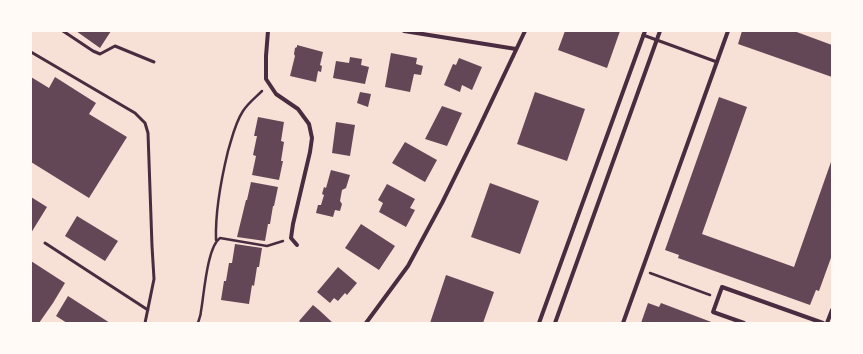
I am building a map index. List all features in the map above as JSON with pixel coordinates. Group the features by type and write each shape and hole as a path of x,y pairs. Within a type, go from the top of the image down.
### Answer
{"street":[{"path":"268,31 266,79 276,94 298,109 309,124 312,138 310,152 292,224 291,238 297,245"},
{"path":"404,31 516,48"},
{"path":"366,323 408,266 442,203 525,31"},
{"path":"554,323 660,31"},
{"path":"623,323 728,31"},
{"path":"539,323 644,33"},
{"path":"744,323 713,312 722,287 823,323"},
{"path":"827,323 832,310"}],"lane":[{"path":"63,31 100,54 115,46 154,62"},
{"path":"644,33 656,41 717,62"},
{"path":"31,52 135,113 145,123 148,133 154,279 145,323"},
{"path":"45,243 148,310"}],"path":[{"path":"198,323 201,313 207,271 216,240 219,194 236,123 243,110 270,84"},
{"path":"216,240 220,238 267,246 291,238"},
{"path":"642,270 718,298"}],"building":[{"path":"76,31 111,31 100,48"},
{"path":"565,31 620,31 607,68 558,50"},
{"path":"742,31 794,31 832,45 832,77 738,44"},
{"path":"297,45 323,52 320,65 322,66 321,72 318,71 316,82 290,76 295,56 295,48"},
{"path":"391,53 417,58 416,64 423,66 421,75 414,74 410,92 385,87"},
{"path":"350,57 362,59 361,65 369,67 365,84 333,78 336,61 349,63"},
{"path":"459,58 482,67 472,90 462,85 460,92 444,85 453,64 456,65"},
{"path":"31,77 49,88 55,77 96,103 89,114 127,137 89,198 31,162"},
{"path":"360,92 371,94 368,107 357,103"},
{"path":"535,92 585,109 567,161 517,144"},
{"path":"719,97 747,107 702,234 794,267 832,159 832,255 819,291 816,290 810,305 678,258 679,255 665,250"},
{"path":"442,106 462,113 447,146 425,139"},
{"path":"258,117 284,122 281,141 284,142 281,161 283,161 279,180 252,175 256,156 253,155 257,136 254,136"},
{"path":"336,122 355,125 350,156 332,153"},
{"path":"405,142 437,160 425,182 392,163"},
{"path":"331,170 350,175 346,188 342,190 340,201 342,204 340,211 335,210 333,217 316,213 318,205 321,205 324,195 322,194 324,187 326,188"},
{"path":"251,182 278,187 265,241 237,237"},
{"path":"490,183 539,201 520,254 471,237"},
{"path":"387,184 415,199 410,208 415,210 406,227 379,212 383,203 378,200"},
{"path":"31,197 47,207 31,233"},
{"path":"77,216 118,241 105,261 65,236"},
{"path":"361,224 395,246 379,270 345,248"},
{"path":"235,244 262,248 254,286 252,285 249,304 221,300 229,263 232,263"},
{"path":"31,261 65,283 39,323 31,323"},
{"path":"338,267 357,283 347,295 345,293 338,301 334,298 330,303 317,292"},
{"path":"446,275 494,292 483,323 430,323"},
{"path":"68,296 110,323 67,323 56,316"},
{"path":"648,303 659,307 661,303 714,323 641,323"},
{"path":"313,305 333,323 301,323 299,321"}]}
